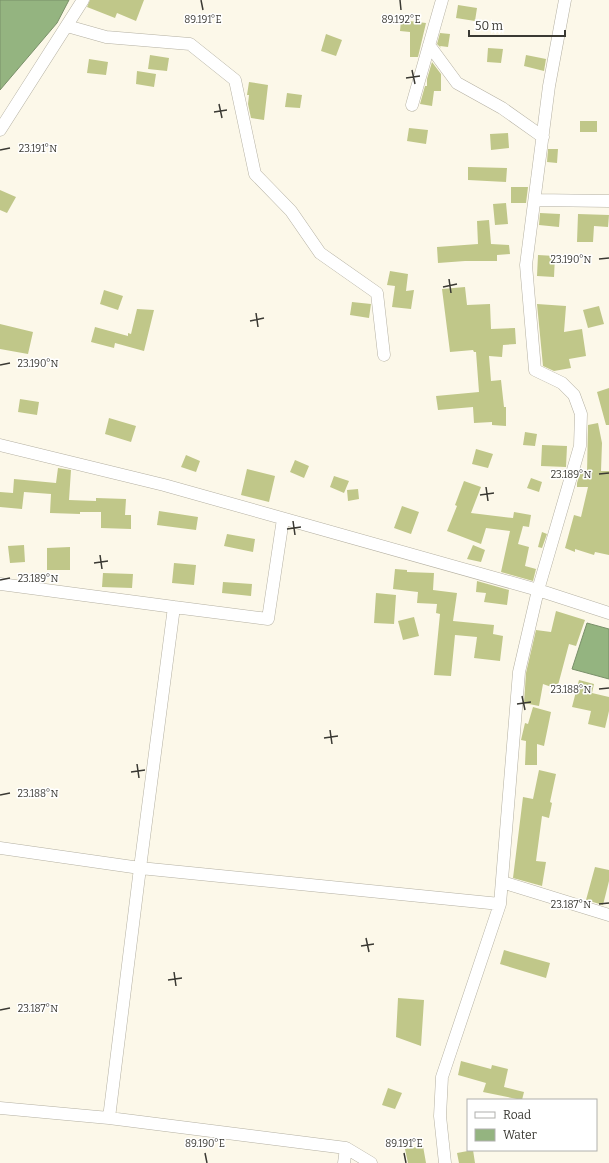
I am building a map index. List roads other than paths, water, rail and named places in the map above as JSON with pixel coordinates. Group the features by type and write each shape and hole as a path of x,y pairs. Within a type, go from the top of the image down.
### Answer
{"street":[{"path":"0,130 84,0"},
{"path":"412,105 442,0"},
{"path":"446,1163 440,1116 442,1077 500,904 519,672 538,590 580,446 581,414 574,395 562,383 535,370 526,265 549,86 565,0"},
{"path":"67,26 106,37 190,44 235,80 255,174 291,211 320,253 377,293 384,355"},
{"path":"429,46 457,83 502,108 543,137"},
{"path":"535,200 609,201"},
{"path":"0,445 164,485 538,590 609,613"},
{"path":"0,584 268,619 283,519"},
{"path":"110,1118 140,868 174,607"},
{"path":"0,848 140,868 500,904"},
{"path":"502,882 609,915"},
{"path":"0,1108 110,1118 346,1148 371,1163"},
{"path":"344,1163 346,1148"}],"water":[{"path":"0,0 69,0 57,23 0,90"},
{"path":"587,623 609,629 609,679 572,669"}]}
